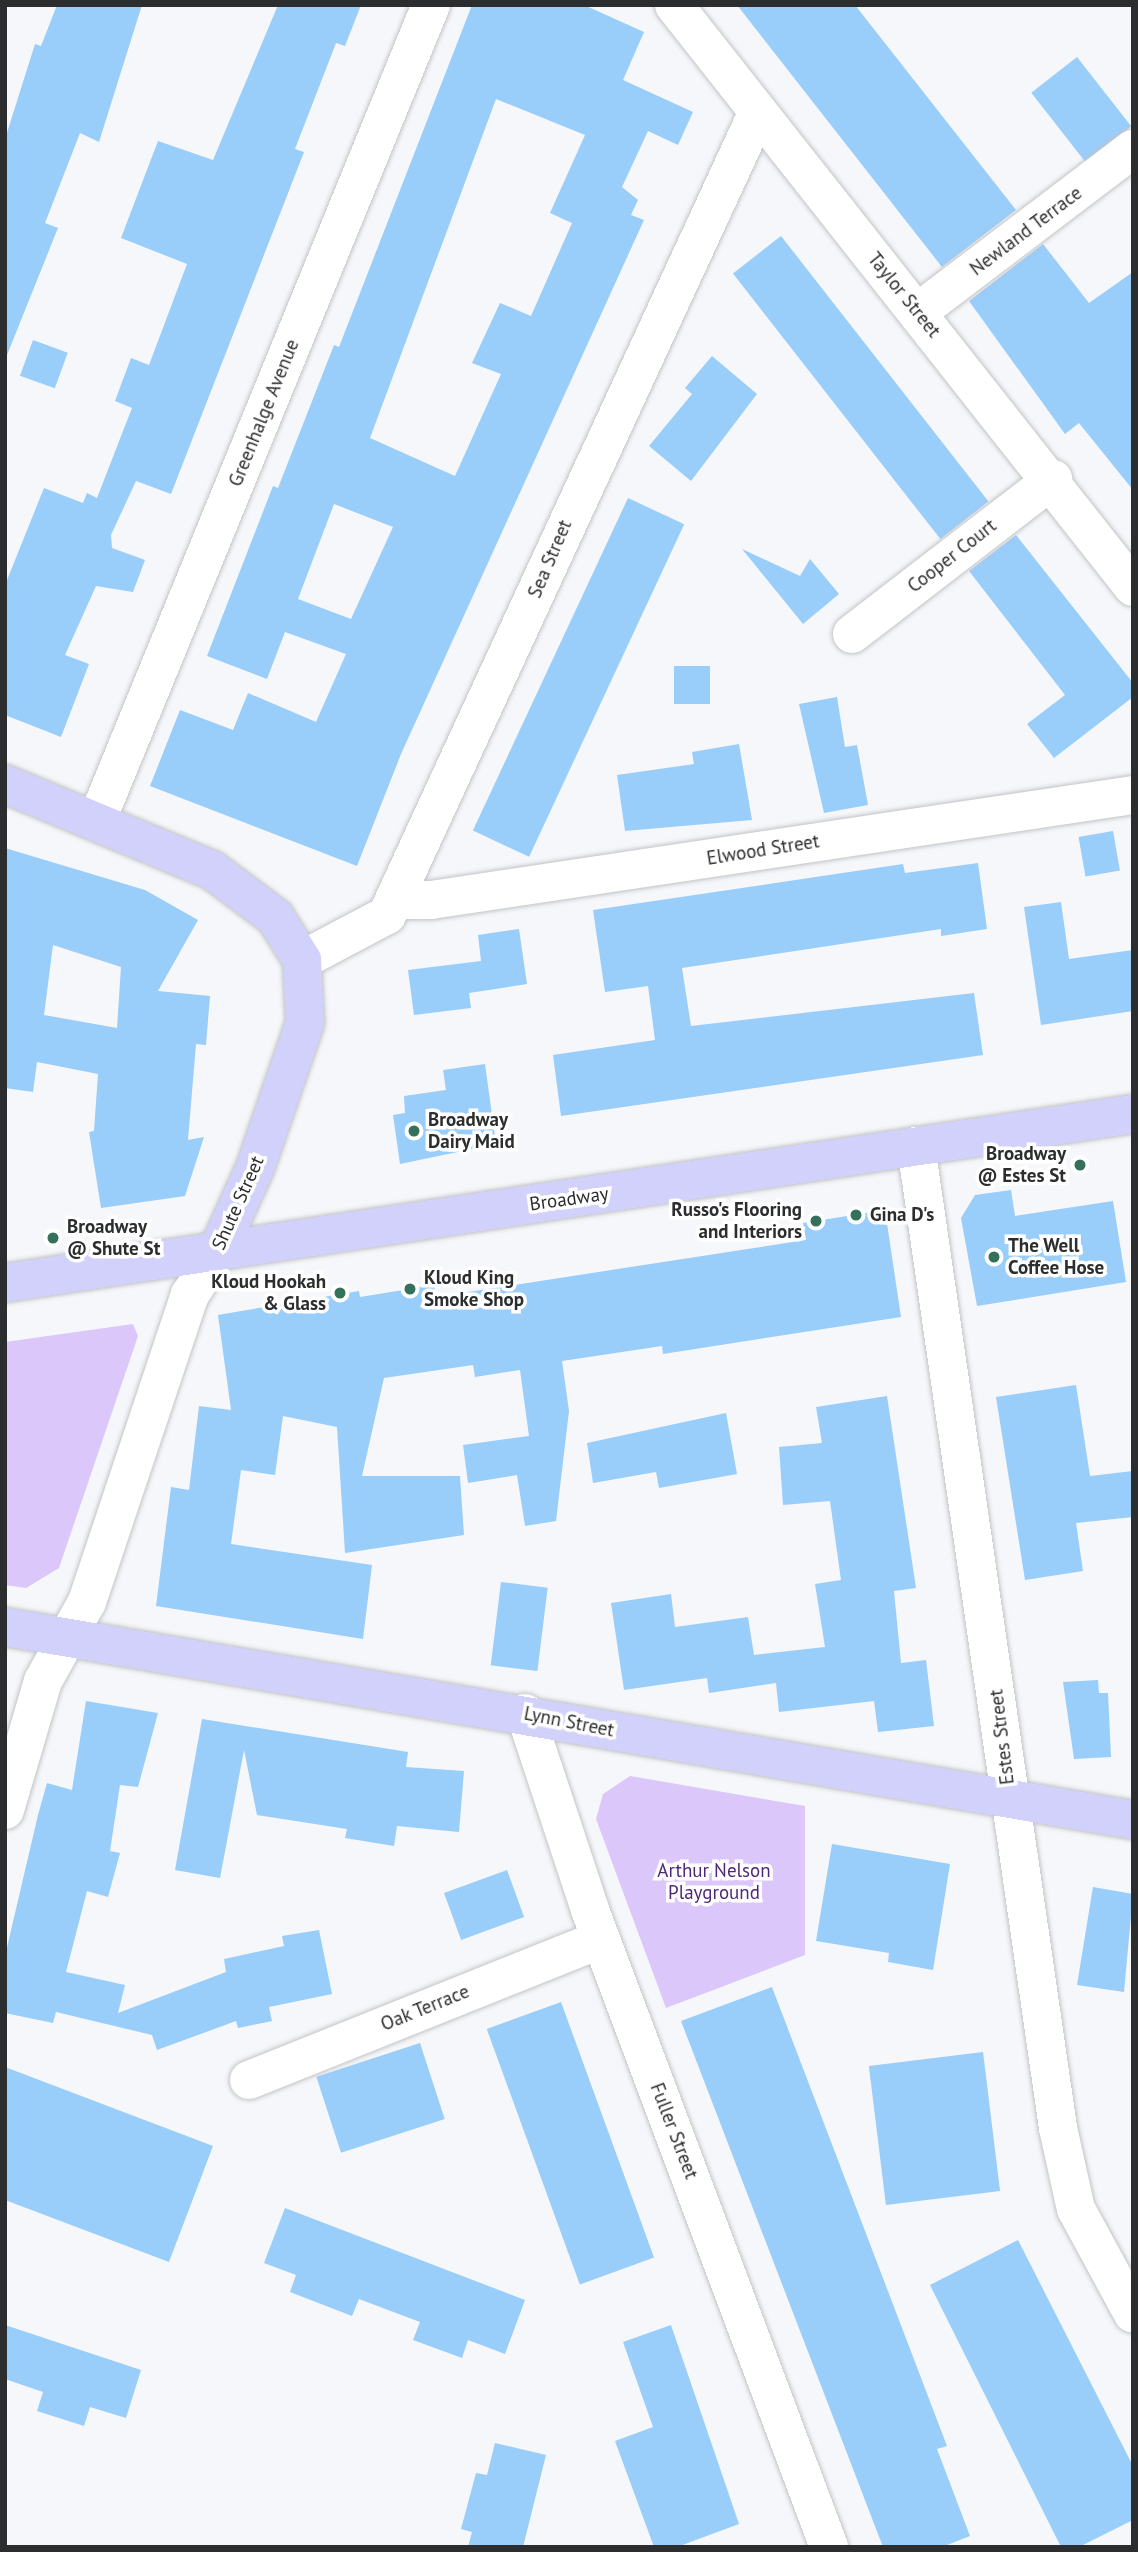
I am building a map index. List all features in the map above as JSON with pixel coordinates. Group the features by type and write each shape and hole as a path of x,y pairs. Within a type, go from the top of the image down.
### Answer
{"main road":[{"name":"Shute Street","path":"5,784 97,820 235,883 275,917 302,960 305,1023 255,1168 218,1250"},
{"name":"Broadway","path":"5,1283 1133,1114"},
{"name":"Lynn Street","path":"5,1627 525,1713 1133,1820"}],"street":[{"name":"Greenhalge Avenue","path":"97,820 431,5"},
{"name":"Taylor Street","path":"674,5 756,116 1053,479 1133,587"},
{"name":"Sea Street","path":"302,960 387,915 756,116"},
{"name":"Newland Terrace","path":"918,312 1133,149"},
{"name":"Cooper Court","path":"852,634 1053,479"},
{"name":"Elwood Street","path":"394,900 431,900 1133,795"},
{"name":"Estes Street","path":"916,1146 1009,1799 1076,2209 1133,2314"},
{"name":"Shute Street","path":"5,1810 43,1681 70,1637 91,1590 190,1295 218,1250"},
{"name":"Fuller Street","path":"525,1713 601,1939 829,2547"},
{"name":"Oak Terrace","path":"249,2080 601,1939"}],"green space":[{"path":"133,1324 138,1336 59,1568 26,1588 5,1585 5,1342"},
{"name":"Arthur Nelson Playground","path":"630,1776 805,1806 805,1955 666,2008 596,1819 603,1794"}],"building":[{"path":"57,5 142,5 99,142 80,133 45,223 58,228 7,355 5,139 35,44 41,46"},
{"path":"278,5 361,5 345,46 336,43 295,149 304,152 171,494 136,481 111,535 112,548 145,560 133,592 96,586 65,655 89,664 61,737 5,715 5,585 44,488 83,503 87,493 97,498 132,408 115,401 131,358 149,365 187,264 121,238 158,141 213,160"},
{"path":"472,5 584,5 644,32 623,80 693,112 678,145 648,131 622,187 638,200 631,215 644,220 401,754 357,866 150,786 180,710 233,730 248,693 316,722 346,654 285,632 267,679 207,656 273,486 278,488 334,345 339,347","holes":["496,99 585,135 550,213 572,223 531,316 500,303 472,363 501,374 455,476 370,438","334,504 393,527 351,619 298,599"]},
{"path":"737,5 855,5 1016,210 942,267"},
{"path":"1077,57 1131,126 1085,162 1031,93"},
{"path":"781,236 988,502 940,539 733,274"},
{"path":"1043,244 1089,303 1133,272 1133,490 1079,423 1065,434 969,301"},
{"path":"33,340 68,353 55,388 20,376"},
{"path":"712,356 757,394 691,481 649,446 692,394 685,388"},
{"path":"628,498 684,524 529,857 473,831"},
{"path":"1016,535 1133,683 1133,697 1054,758 1027,724 1065,695 969,571"},
{"path":"742,549 800,576 810,559 839,594 803,624"},
{"path":"674,666 710,666 710,704 674,704"},
{"path":"837,697 845,747 857,745 868,805 824,813 799,704"},
{"path":"739,744 752,820 625,831 617,775 694,764 692,752"},
{"path":"1113,831 1120,870 1085,876 1079,837"},
{"path":"5,848 145,890 198,920 158,991 210,996 206,1045 196,1044 188,1140 204,1137 185,1196 101,1208 89,1132 94,1131 98,1074 37,1062 33,1092 5,1088","holes":["53,945 121,967 117,1028 44,1015"]},
{"path":"978,863 987,929 941,936 941,929 682,968 691,1026 974,993 983,1055 561,1116 553,1055 655,1040 648,986 605,992 593,910 903,864 905,873"},
{"path":"1061,902 1069,959 1133,950 1133,1011 1041,1025 1024,907"},
{"path":"519,929 527,984 469,993 471,1008 414,1015 408,970 481,961 478,935"},
{"path":"485,1064 496,1144 400,1164 393,1115 405,1113 404,1096 446,1090 443,1070"},
{"path":"1011,1190 1015,1216 1113,1201 1126,1282 977,1306 961,1218 975,1195"},
{"path":"885,1210 901,1317 663,1354 662,1346 562,1361 569,1411 556,1521 525,1526 517,1475 468,1483 463,1445 529,1436 520,1370 475,1377 473,1365 384,1378 362,1476 460,1476 464,1535 345,1553 337,1427 283,1416 275,1475 241,1470 231,1544 372,1565 363,1639 156,1606 171,1487 189,1490 199,1406 231,1410 218,1315 359,1291 360,1297 434,1285 436,1297 806,1240 803,1223"},
{"path":"1076,1385 1090,1476 1133,1471 1133,1517 1076,1523 1083,1571 1025,1580 996,1397"},
{"path":"887,1396 916,1588 894,1591 901,1663 926,1660 934,1726 878,1732 874,1701 779,1712 776,1683 709,1693 707,1678 624,1690 611,1603 671,1594 675,1627 748,1617 754,1655 825,1647 815,1584 841,1580 830,1501 783,1505 779,1447 822,1443 816,1407"},
{"path":"726,1413 737,1474 659,1488 656,1472 593,1483 587,1443"},
{"path":"501,1582 548,1588 537,1671 491,1665"},
{"path":"1098,1680 1099,1693 1108,1693 1111,1757 1074,1759 1063,1682"},
{"path":"86,1701 158,1713 138,1787 120,1785 110,1851 120,1853 108,1897 87,1891 66,1972 125,1985 118,2013 226,1972 224,1959 284,1946 282,1936 319,1930 332,1994 269,2007 272,2021 238,2028 236,2021 157,2050 152,2035 56,2012 53,2023 5,2013 5,1956 38,1815 47,1783 72,1790"},
{"path":"202,1719 408,1752 406,1767 464,1771 459,1832 397,1826 394,1846 345,1838 347,1829 257,1815 244,1750 220,1878 175,1870"},
{"path":"832,1844 950,1864 933,1970 888,1962 889,1953 816,1941"},
{"path":"507,1870 524,1917 461,1940 444,1893"},
{"path":"1093,1887 1133,1894 1124,1992 1077,1985"},
{"path":"772,1987 947,2446 937,2449 970,2536 942,2547 883,2547 681,2021"},
{"path":"561,2002 654,2258 580,2285 487,2029"},
{"path":"420,2043 445,2119 341,2153 316,2077"},
{"path":"983,2052 1000,2191 886,2205 869,2066"},
{"path":"5,2067 213,2146 169,2262 5,2200"},
{"path":"285,2208 525,2300 505,2354 468,2340 462,2358 413,2340 420,2322 359,2299 352,2316 290,2292 296,2275 264,2263"},
{"path":"1018,2240 1133,2466 1133,2520 1079,2547 1061,2547 930,2285"},
{"path":"5,2325 141,2370 126,2418 90,2407 84,2426 37,2411 43,2392 5,2379"},
{"path":"671,2325 739,2524 677,2547 654,2547 615,2441 653,2427 623,2342"},
{"path":"495,2443 546,2455 523,2547 468,2547 472,2532 461,2529 476,2473 487,2475"}],"place":[{"name":"Broadway Dairy Maid","path":"414,1131"},
{"name":"Broadway @ Estes St","path":"1080,1165"},
{"name":"Gina D's","path":"856,1215"},
{"name":"Russo's Flooring and Interiors","path":"816,1221"},
{"name":"Broadway @ Shute St","path":"53,1238"},
{"name":"The Well Coffee Hose","path":"994,1257"},
{"name":"Kloud King Smoke Shop","path":"410,1289"},
{"name":"Kloud Hookah & Glass","path":"340,1293"}]}
